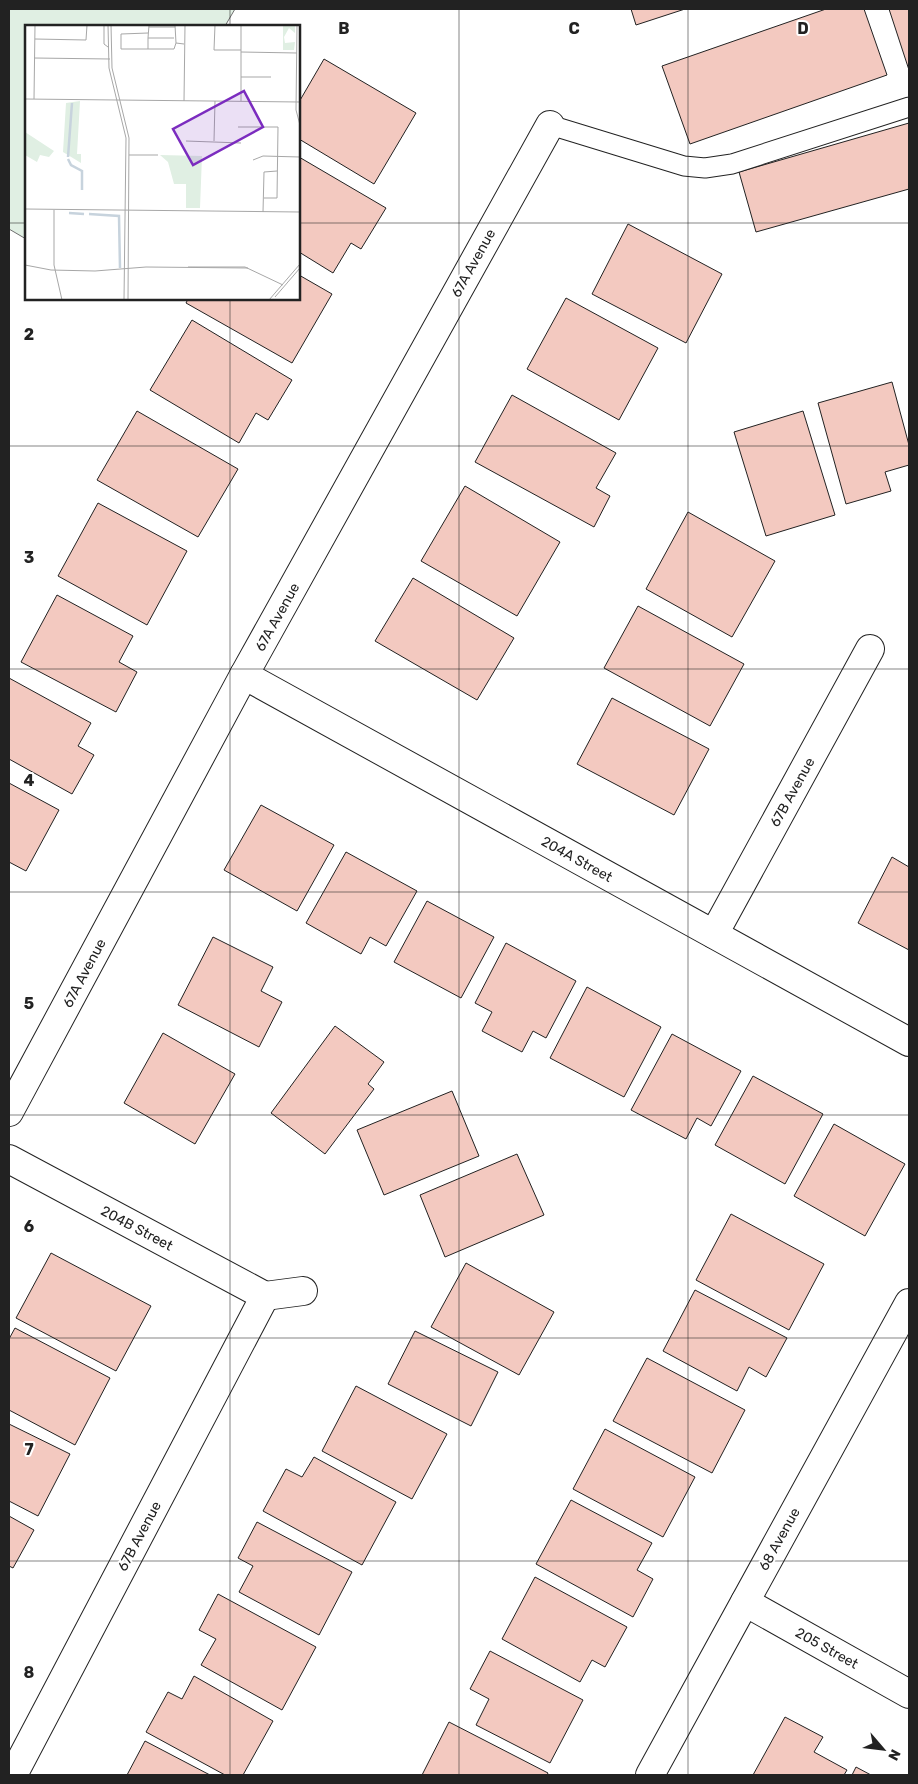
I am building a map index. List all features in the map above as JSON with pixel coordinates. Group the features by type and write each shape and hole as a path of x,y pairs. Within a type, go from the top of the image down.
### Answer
{"street":[{"name":"67A Avenue","path":"9,1112 244,675 550,125"},
{"name":"67B Avenue","path":"714,934 870,650"},
{"name":"204A Street","path":"244,675 909,1042"},
{"name":"204B Street","path":"9,1159 265,1296"},
{"path":"265,1296 303,1291"},
{"name":"67B Avenue","path":"12,1775 265,1296"},
{"name":"68 Avenue","path":"650,1775 909,1303"},
{"name":"205 Street","path":"745,1602 909,1694"}],"lane":[{"path":"550,125 684,166 705,168 732,164 909,107"}],"green space":[{"path":"9,9 235,9 226,25 25,25 25,238 9,229"}],"building":[{"path":"631,9 685,9 636,25"},
{"path":"826,9 864,9 887,75 690,144 662,66"},
{"path":"889,9 909,9 909,70"},
{"path":"324,59 416,113 374,184 300,140 300,100"},
{"path":"909,123 909,189 756,232 739,172"},
{"path":"300,158 386,208 361,249 351,243 333,273 300,253"},
{"path":"628,224 722,274 686,343 592,294"},
{"path":"300,276 332,294 292,363 186,303 188,300 300,300"},
{"path":"566,298 658,348 619,420 527,369"},
{"path":"192,320 292,380 268,420 256,413 239,443 150,390"},
{"path":"892,382 909,445 909,465 885,472 891,491 846,504 818,403"},
{"path":"512,395 616,453 596,488 610,496 594,527 475,462"},
{"path":"137,411 238,469 198,537 97,480"},
{"path":"803,411 835,515 766,536 734,432"},
{"path":"465,486 560,542 517,616 421,561"},
{"path":"98,503 187,551 147,625 58,576"},
{"path":"688,512 775,561 732,637 646,589"},
{"path":"413,578 514,638 477,700 375,641"},
{"path":"57,595 133,636 119,662 137,672 116,712 21,662"},
{"path":"638,606 744,664 710,726 604,668"},
{"path":"9,678 91,723 78,746 94,755 72,794 9,759"},
{"path":"612,698 709,749 674,815 577,764"},
{"path":"9,783 59,810 26,871 9,862"},
{"path":"261,805 334,845 297,911 224,870"},
{"path":"346,852 417,891 386,946 370,937 361,954 306,923"},
{"path":"892,857 909,867 909,950 858,923"},
{"path":"427,901 494,937 461,998 394,962"},
{"path":"213,937 273,967 261,991 282,1002 259,1047 178,1005"},
{"path":"506,943 576,981 546,1038 533,1031 522,1052 482,1031 492,1012 475,1003"},
{"path":"587,987 661,1027 624,1097 550,1058"},
{"path":"335,1026 384,1062 368,1084 374,1089 325,1154 271,1113"},
{"path":"163,1033 235,1074 195,1144 124,1103"},
{"path":"672,1034 741,1071 711,1126 697,1118 686,1139 631,1110"},
{"path":"753,1076 823,1114 785,1184 715,1145"},
{"path":"452,1091 479,1156 384,1195 357,1130"},
{"path":"834,1124 905,1164 865,1236 794,1196"},
{"path":"517,1154 544,1215 445,1257 420,1195"},
{"path":"731,1214 824,1264 789,1330 696,1280"},
{"path":"51,1253 151,1306 116,1371 16,1318"},
{"path":"466,1263 554,1312 519,1375 431,1327"},
{"path":"695,1290 787,1338 766,1377 749,1367 737,1391 663,1351"},
{"path":"15,1328 110,1378 75,1445 9,1410 9,1339"},
{"path":"415,1331 498,1372 471,1426 388,1384"},
{"path":"647,1358 745,1410 712,1473 613,1421"},
{"path":"356,1386 447,1434 412,1499 322,1451"},
{"path":"9,1424 70,1454 38,1516 9,1501"},
{"path":"605,1429 695,1477 663,1537 573,1489"},
{"path":"314,1457 396,1502 362,1565 263,1511 286,1469 302,1477"},
{"path":"571,1500 652,1543 637,1570 653,1579 633,1617 536,1564"},
{"path":"9,1516 34,1530 13,1568 9,1566"},
{"path":"257,1522 352,1572 319,1635 239,1592 253,1566 238,1558"},
{"path":"535,1577 627,1627 605,1667 592,1660 580,1682 502,1639"},
{"path":"218,1594 316,1647 282,1710 201,1665 216,1639 199,1630"},
{"path":"490,1651 583,1700 550,1763 476,1725 489,1699 470,1689"},
{"path":"194,1676 273,1721 243,1775 225,1775 146,1732 168,1692 182,1699"},
{"path":"785,1717 823,1737 814,1752 847,1770 844,1775 753,1775"},
{"path":"449,1722 548,1773 547,1775 422,1775"},
{"path":"145,1741 210,1775 127,1775"},
{"path":"856,1767 871,1775 852,1775"}]}
